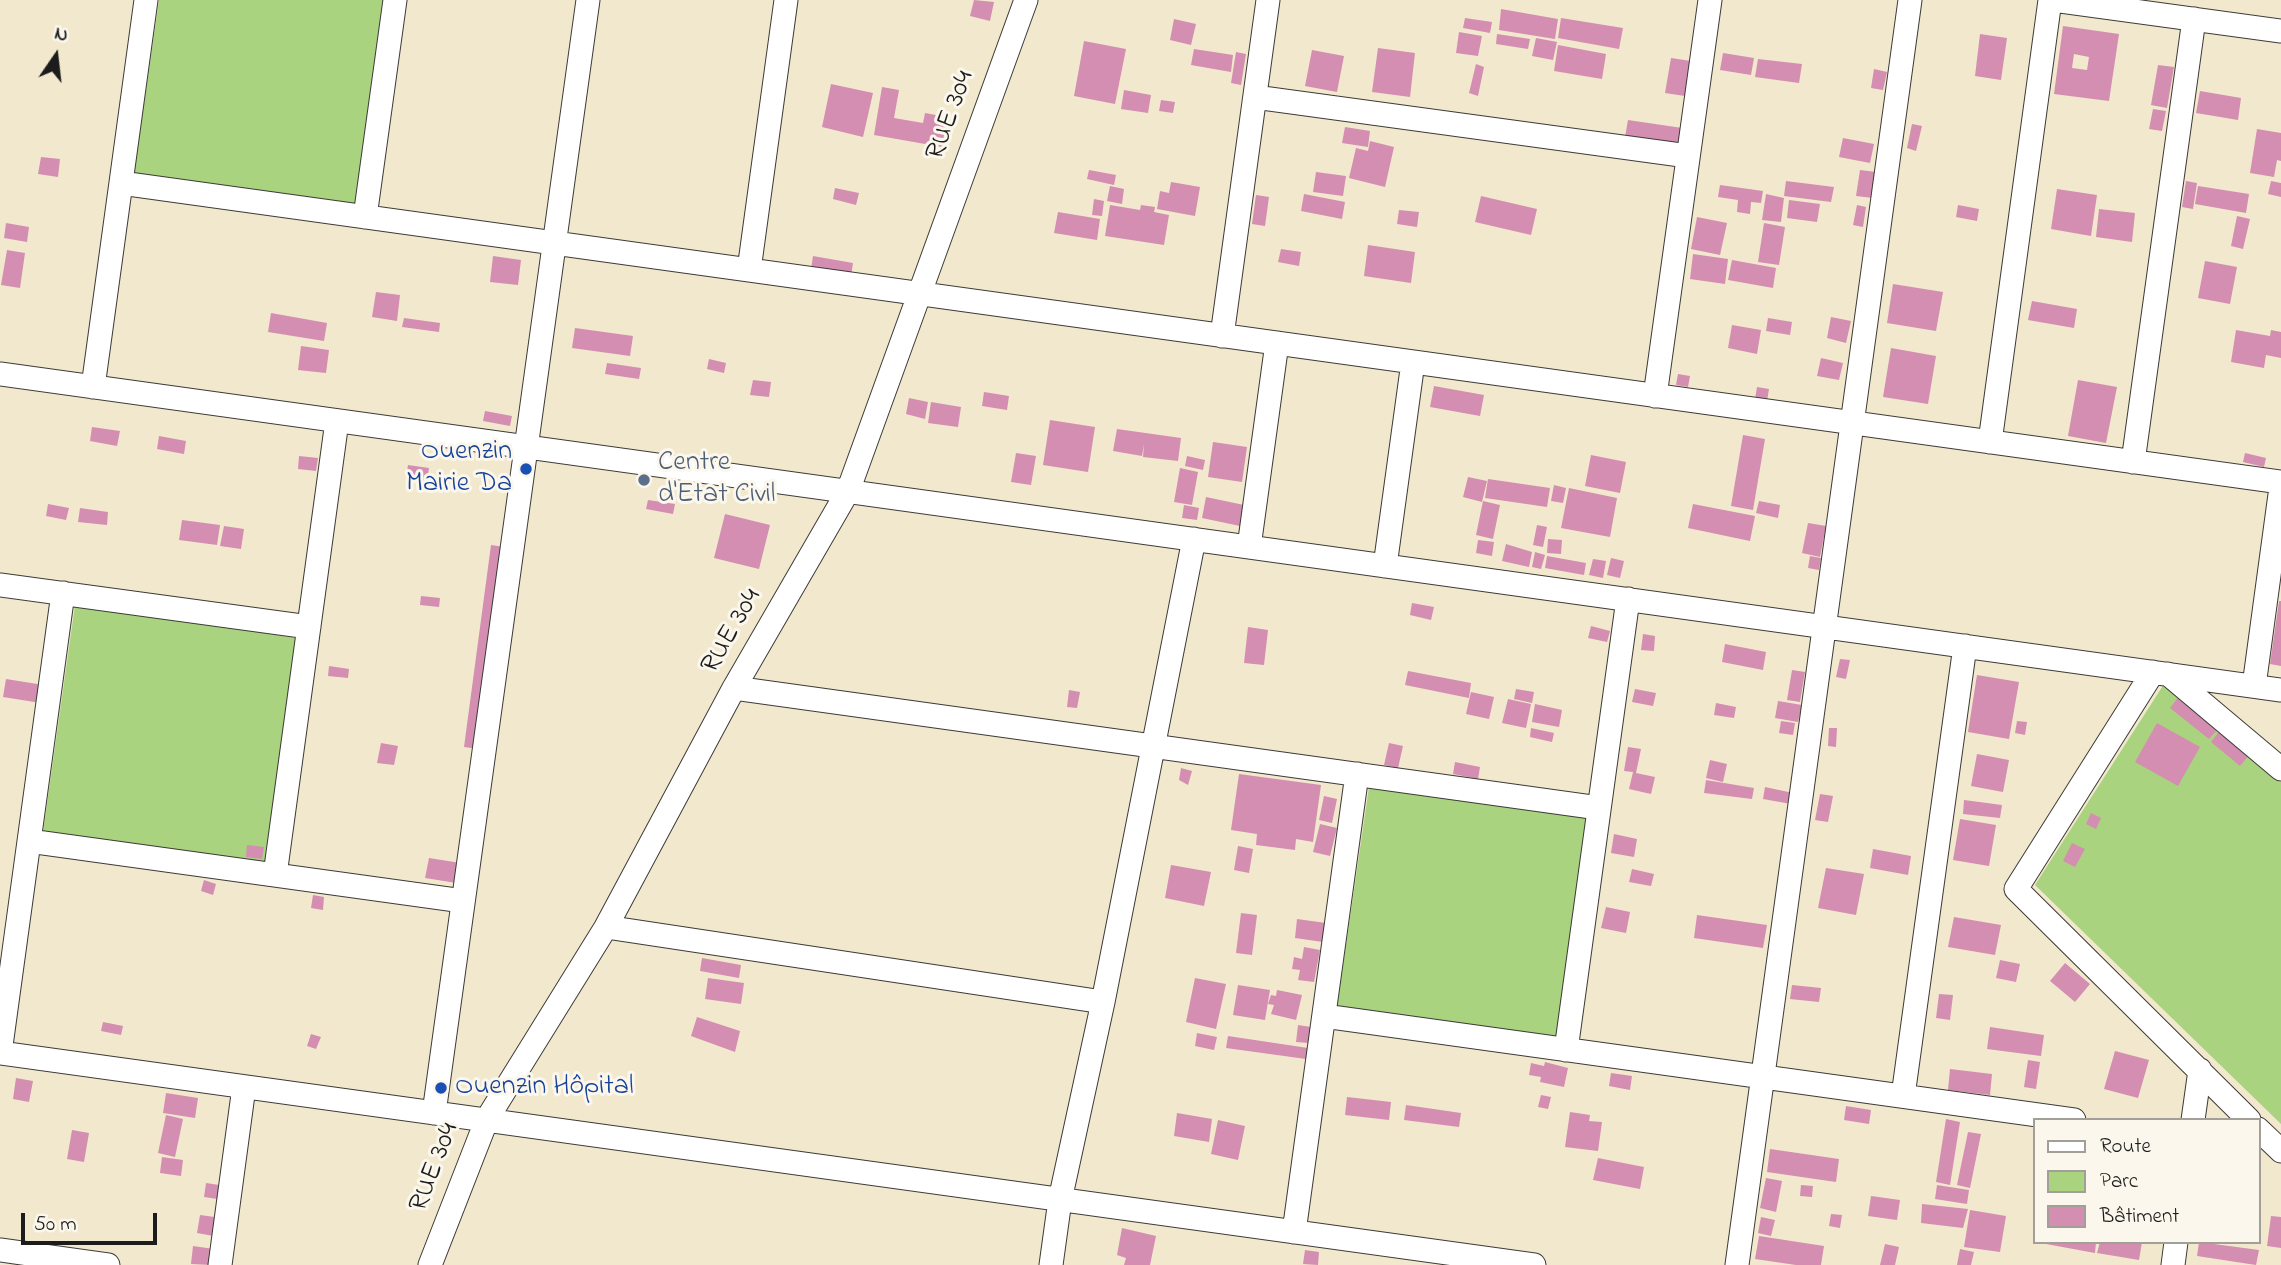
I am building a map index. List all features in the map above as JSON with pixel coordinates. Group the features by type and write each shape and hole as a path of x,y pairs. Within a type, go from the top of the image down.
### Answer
{"street":[{"path":"93,387 146,0"},
{"path":"365,217 395,0"},
{"path":"434,1113 588,0"},
{"path":"748,270 786,0"},
{"name":"RUE 304","path":"430,1265 487,1119 606,928 734,688 848,491 1026,0"},
{"path":"1222,336 1268,0"},
{"path":"1656,396 1710,0"},
{"path":"1737,1265 1910,0"},
{"path":"1990,442 2052,0 2281,31"},
{"path":"2133,462 2193,19"},
{"path":"1255,96 1688,156"},
{"path":"121,183 2281,484 2254,686"},
{"path":"1249,547 1277,343"},
{"path":"1385,566 1413,362"},
{"path":"0,374 2281,690"},
{"path":"275,875 337,421"},
{"path":"1051,1265 1060,1199 1103,1002 1194,539"},
{"path":"0,584 309,627"},
{"path":"63,593 0,1053 1533,1265"},
{"path":"1566,1049 1628,599"},
{"path":"1903,1096 1965,646"},
{"path":"2160,673 2281,769"},
{"path":"2160,673 2016,889 2247,1118"},
{"path":"734,688 1599,808"},
{"path":"1294,1232 1357,774"},
{"path":"29,841 463,901"},
{"path":"606,928 1103,1002"},
{"path":"1324,1016 2060,1118"},
{"path":"2193,1118 2200,1070"},
{"path":"219,1265 244,1087"},
{"path":"2260,1132 2272,1148"},
{"path":"2173,1265 2176,1244"},
{"path":"0,1250 108,1265"}],"green space":[{"path":"159,0 385,0 355,213 133,180"},
{"path":"75,605 297,638 264,865 43,832"},
{"path":"2164,684 2281,782 2281,1124 2035,885"},
{"path":"1370,780 1591,813 1558,1040 1337,1007"}],"building":[{"path":"974,0 994,2 990,21 970,16"},
{"path":"1501,9 1558,19 1555,39 1499,30"},
{"path":"1465,18 1492,22 1490,33 1463,28"},
{"path":"1561,18 1623,28 1619,49 1558,38"},
{"path":"1174,19 1196,24 1191,45 1170,40"},
{"path":"2063,26 2119,34 2109,101 2054,94","holes":["2074,54 2089,57 2087,70 2072,68"]},
{"path":"1459,32 1482,36 1478,56 1456,53"},
{"path":"1497,34 1530,39 1528,49 1496,44"},
{"path":"1980,34 2007,38 2001,80 1975,76"},
{"path":"1536,38 1557,42 1553,60 1532,56"},
{"path":"1084,41 1126,49 1115,104 1074,96"},
{"path":"1558,45 1606,54 1602,79 1554,71"},
{"path":"1378,48 1415,53 1410,97 1372,92"},
{"path":"1194,49 1233,55 1231,72 1191,65"},
{"path":"1312,50 1344,56 1337,92 1305,86"},
{"path":"1236,52 1246,54 1241,85 1231,83"},
{"path":"1723,53 1754,58 1751,75 1720,70"},
{"path":"1671,58 1691,61 1685,96 1665,93"},
{"path":"1758,59 1802,64 1799,83 1755,77"},
{"path":"1476,64 1484,67 1478,96 1469,93"},
{"path":"2158,65 2174,67 2167,108 2151,105"},
{"path":"1874,69 1887,72 1883,90 1871,88"},
{"path":"831,84 873,93 863,137 822,127"},
{"path":"882,87 899,90 894,118 923,123 925,113 947,117 942,147 874,135"},
{"path":"1124,90 1151,95 1148,113 1121,109"},
{"path":"2200,91 2241,98 2238,120 2196,113"},
{"path":"1161,100 1175,102 1173,113 1159,111"},
{"path":"2153,109 2166,111 2162,131 2149,129"},
{"path":"1628,120 1689,129 1686,146 1625,137"},
{"path":"1912,124 1922,126 1916,151 1907,148"},
{"path":"1345,127 1370,131 1368,147 1342,143"},
{"path":"2257,129 2281,133 2281,161 2277,160 2274,177 2250,173"},
{"path":"1843,138 1874,144 1870,163 1839,157"},
{"path":"1370,141 1394,147 1385,187 1349,178 1356,148 1368,151"},
{"path":"41,157 60,159 58,177 38,174"},
{"path":"1089,170 1116,175 1114,185 1087,179"},
{"path":"1860,170 1876,172 1873,198 1856,196"},
{"path":"1316,172 1346,176 1343,196 1313,192"},
{"path":"1786,181 1834,187 1831,202 1784,196"},
{"path":"2186,181 2197,183 2193,209 2182,207"},
{"path":"2271,181 2281,183 2281,197 2268,194"},
{"path":"1171,182 1200,187 1195,216 1157,209 1160,191 1169,193"},
{"path":"1720,185 1763,191 1761,203 1751,202 1750,214 1737,212 1738,200 1718,197"},
{"path":"1110,186 1124,189 1122,204 1107,201"},
{"path":"2198,186 2249,194 2246,213 2195,204"},
{"path":"835,188 859,193 856,205 833,199"},
{"path":"2057,189 2097,195 2091,236 2051,229"},
{"path":"1304,194 1345,202 1342,219 1301,211"},
{"path":"1766,194 1784,198 1781,222 1762,220"},
{"path":"1256,195 1269,197 1265,226 1252,224"},
{"path":"1481,196 1537,209 1531,235 1475,222"},
{"path":"1094,199 1104,201 1102,216 1092,215"},
{"path":"1789,200 1820,204 1817,222 1787,218"},
{"path":"1110,205 1140,210 1141,205 1155,207 1154,212 1169,215 1164,245 1105,236"},
{"path":"1857,205 1866,207 1863,227 1853,225"},
{"path":"1958,205 1979,209 1977,221 1956,217"},
{"path":"2099,209 2135,213 2132,242 2096,237"},
{"path":"1399,210 1419,212 1417,227 1397,224"},
{"path":"1058,212 1100,219 1097,240 1054,233"},
{"path":"2237,216 2250,219 2243,249 2231,246"},
{"path":"1697,217 1727,223 1720,255 1691,249"},
{"path":"6,223 29,227 27,242 4,238"},
{"path":"1764,223 1785,227 1779,265 1758,262"},
{"path":"1368,245 1415,252 1411,283 1364,276"},
{"path":"1281,249 1301,252 1299,266 1278,262"},
{"path":"7,250 25,253 20,288 1,285"},
{"path":"1693,254 1728,259 1725,284 1690,279"},
{"path":"493,256 521,260 518,285 490,282"},
{"path":"813,256 853,263 851,276 811,269"},
{"path":"1732,260 1776,268 1773,288 1728,280"},
{"path":"2205,261 2237,267 2230,304 2198,298"},
{"path":"1893,284 1943,292 1936,331 1887,323"},
{"path":"376,292 400,295 397,321 372,317"},
{"path":"2032,301 2077,309 2074,328 2028,320"},
{"path":"271,313 327,323 324,341 268,332"},
{"path":"1831,317 1851,321 1846,343 1827,338"},
{"path":"404,318 440,323 439,332 402,327"},
{"path":"1768,318 1792,322 1790,335 1766,331"},
{"path":"1732,325 1761,330 1757,354 1728,348"},
{"path":"575,328 633,336 630,356 572,348"},
{"path":"2236,330 2270,336 2271,330 2281,332 2281,358 2266,355 2264,368 2231,362"},
{"path":"301,346 329,350 326,373 298,370"},
{"path":"1891,348 1936,356 1928,404 1883,397"},
{"path":"1821,358 1843,363 1839,380 1817,376"},
{"path":"709,359 726,363 724,373 707,369"},
{"path":"607,363 641,368 639,379 605,374"},
{"path":"1678,374 1690,376 1688,387 1676,385"},
{"path":"753,380 771,382 769,397 750,395"},
{"path":"2078,380 2117,387 2106,443 2068,436"},
{"path":"1434,386 1484,395 1480,416 1430,407"},
{"path":"1757,387 1769,389 1767,401 1755,399"},
{"path":"984,392 1009,396 1007,410 982,406"},
{"path":"909,398 928,402 925,419 906,414"},
{"path":"931,402 961,407 958,427 928,423"},
{"path":"485,411 512,416 510,426 483,421"},
{"path":"1050,420 1095,427 1088,472 1043,465"},
{"path":"92,427 120,431 117,446 90,441"},
{"path":"1117,429 1181,438 1178,461 1143,457 1144,444 1142,456 1113,451"},
{"path":"1743,435 1765,439 1753,510 1731,506"},
{"path":"159,436 186,441 184,454 157,449"},
{"path":"1213,442 1247,447 1242,482 1208,477"},
{"path":"1016,453 1036,456 1031,485 1011,482"},
{"path":"2245,453 2266,458 2264,467 2243,462"},
{"path":"1591,455 1626,462 1620,493 1585,486"},
{"path":"299,456 318,458 316,471 298,469"},
{"path":"1187,456 1205,460 1203,470 1185,466"},
{"path":"408,465 429,468 427,481 406,478"},
{"path":"1180,468 1198,472 1192,505 1174,502"},
{"path":"1468,477 1487,481 1482,502 1463,497"},
{"path":"1488,479 1550,488 1547,507 1485,498"},
{"path":"1554,485 1566,488 1563,503 1551,501"},
{"path":"1569,488 1617,498 1610,537 1561,528"},
{"path":"1206,497 1244,505 1240,526 1202,518"},
{"path":"648,500 675,504 673,514 646,509"},
{"path":"1483,501 1500,505 1493,539 1476,535"},
{"path":"1759,501 1780,505 1778,518 1756,513"},
{"path":"48,504 69,508 66,520 46,516"},
{"path":"1693,504 1755,516 1750,541 1688,528"},
{"path":"1184,505 1199,508 1197,520 1182,518"},
{"path":"80,508 108,512 107,525 78,522"},
{"path":"725,514 770,525 759,569 714,558"},
{"path":"182,520 220,525 217,545 179,540"},
{"path":"1808,523 1826,526 1820,557 1802,553"},
{"path":"1537,525 1547,527 1543,547 1533,545"},
{"path":"224,526 244,529 241,549 220,546"},
{"path":"1548,539 1562,540 1561,554 1547,553"},
{"path":"1478,540 1494,542 1492,556 1476,553"},
{"path":"1506,544 1532,552 1529,567 1502,561"},
{"path":"491,545 512,548 485,750 464,747"},
{"path":"1535,552 1545,555 1541,569 1532,567"},
{"path":"1547,556 1586,563 1584,575 1545,568"},
{"path":"1810,556 1821,558 1819,570 1808,568"},
{"path":"1611,558 1624,561 1620,578 1607,575"},
{"path":"1593,559 1606,561 1603,578 1589,575"},
{"path":"421,596 440,598 439,607 420,605"},
{"path":"2281,601 2281,666 2270,664"},
{"path":"1412,603 1434,607 1431,620 1410,615"},
{"path":"1591,626 1610,631 1607,642 1588,638"},
{"path":"1248,627 1268,630 1264,665 1244,663"},
{"path":"1643,634 1655,636 1654,651 1641,650"},
{"path":"1725,644 1766,652 1763,670 1722,662"},
{"path":"1840,659 1850,660 1846,679 1836,677"},
{"path":"329,666 349,669 348,678 328,676"},
{"path":"1792,670 1805,672 1800,702 1787,700"},
{"path":"1408,671 1471,683 1469,698 1405,685"},
{"path":"1977,675 2019,682 2009,739 1968,732"},
{"path":"6,679 50,686 47,704 3,697"},
{"path":"1516,689 1534,692 1532,703 1514,699"},
{"path":"1635,689 1656,693 1653,706 1632,702"},
{"path":"1069,690 1080,692 1077,708 1067,707"},
{"path":"1471,692 1494,697 1489,719 1466,714"},
{"path":"2179,696 2219,728 2209,739 2170,708"},
{"path":"1508,699 1531,704 1526,728 1502,723"},
{"path":"1778,701 1802,705 1798,722 1775,718"},
{"path":"1716,703 1736,707 1734,718 1714,715"},
{"path":"1535,704 1562,710 1559,727 1532,722"},
{"path":"1781,721 1795,723 1793,735 1779,733"},
{"path":"2017,721 2027,722 2025,735 2015,733"},
{"path":"2157,723 2200,747 2178,786 2135,762"},
{"path":"1531,728 1554,733 1552,742 1530,737"},
{"path":"1829,728 1837,728 1836,747 1828,746"},
{"path":"2220,730 2250,754 2240,766 2211,742"},
{"path":"381,743 398,746 394,765 377,763"},
{"path":"1389,743 1403,746 1398,768 1384,765"},
{"path":"1628,747 1641,749 1636,773 1655,777 1651,794 1629,789 1633,772 1624,771"},
{"path":"1977,754 2009,760 2003,792 1971,786"},
{"path":"1710,760 1727,764 1723,782 1706,778"},
{"path":"1455,762 1480,767 1478,779 1453,774"},
{"path":"1181,768 1192,771 1188,785 1179,780"},
{"path":"1239,774 1321,785 1313,842 1296,839 1295,850 1256,845 1257,834 1231,830"},
{"path":"1706,780 1754,788 1752,799 1704,793"},
{"path":"1765,787 1793,793 1791,804 1763,799"},
{"path":"1820,794 1833,796 1828,822 1815,820"},
{"path":"1324,796 1337,799 1332,823 1319,820"},
{"path":"1964,800 2002,805 2000,818 1963,814"},
{"path":"2091,813 2101,818 2096,829 2086,824"},
{"path":"1960,819 1996,825 1989,866 1953,860"},
{"path":"1320,824 1337,828 1330,856 1313,852"},
{"path":"1614,834 1637,839 1634,857 1611,853"},
{"path":"2072,843 2085,849 2075,867 2063,861"},
{"path":"247,845 264,847 262,859 246,857"},
{"path":"1238,846 1253,849 1249,873 1234,870"},
{"path":"1873,849 1911,856 1908,875 1870,868"},
{"path":"429,858 467,864 463,884 425,878"},
{"path":"1171,865 1211,872 1204,906 1165,898"},
{"path":"1826,868 1864,874 1856,915 1818,908"},
{"path":"1632,869 1654,874 1651,886 1629,882"},
{"path":"204,880 216,884 213,895 201,891"},
{"path":"313,895 324,897 323,910 311,908"},
{"path":"1606,907 1630,912 1626,933 1601,928"},
{"path":"1241,913 1257,915 1252,955 1236,953"},
{"path":"1697,915 1767,925 1763,948 1694,938"},
{"path":"1954,917 2001,925 1995,955 1948,947"},
{"path":"1297,919 1326,923 1323,942 1295,938"},
{"path":"1304,947 1320,950 1314,982 1298,980 1300,970 1292,969 1294,957 1302,959"},
{"path":"702,958 741,965 739,978 700,971"},
{"path":"2000,960 2020,964 2016,982 1996,978"},
{"path":"2065,963 2090,984 2075,1002 2050,981"},
{"path":"708,978 744,983 741,1004 705,999"},
{"path":"1195,978 1226,984 1216,1029 1186,1022"},
{"path":"1238,985 1270,990 1265,1020 1233,1015"},
{"path":"1792,985 1821,988 1819,1002 1790,999"},
{"path":"1277,990 1302,995 1296,1020 1271,1014 1274,1005 1268,1004 1271,995 1276,996"},
{"path":"1939,994 1953,995 1950,1020 1936,1018"},
{"path":"697,1017 740,1031 735,1052 691,1036"},
{"path":"103,1022 123,1026 121,1035 101,1031"},
{"path":"1298,1025 1311,1027 1309,1043 1296,1042"},
{"path":"1990,1027 2044,1035 2041,1056 1987,1049"},
{"path":"1197,1033 1217,1037 1214,1050 1195,1046"},
{"path":"311,1034 321,1037 316,1049 307,1046"},
{"path":"1228,1036 1308,1048 1306,1059 1226,1048"},
{"path":"2115,1051 2149,1060 2138,1098 2104,1089"},
{"path":"2028,1060 2040,1062 2036,1089 2024,1087"},
{"path":"1545,1062 1568,1068 1564,1087 1540,1082 1541,1077 1529,1075 1531,1063 1544,1066"},
{"path":"1950,1069 1992,1074 1990,1095 1948,1090"},
{"path":"1611,1073 1632,1076 1630,1090 1609,1086"},
{"path":"16,1078 33,1081 29,1102 13,1099"},
{"path":"166,1093 198,1098 195,1118 163,1113"},
{"path":"1541,1095 1551,1097 1548,1109 1538,1107"},
{"path":"1347,1097 1391,1102 1389,1120 1345,1115"},
{"path":"1406,1105 1461,1113 1459,1127 1404,1120"},
{"path":"1846,1106 1871,1110 1869,1124 1844,1120"},
{"path":"1570,1112 1590,1115 1589,1121 1602,1122 1598,1151 1565,1147"},
{"path":"1177,1113 1212,1119 1209,1142 1174,1136"},
{"path":"166,1115 183,1119 175,1157 158,1153"},
{"path":"1946,1119 1960,1122 1950,1185 1936,1182"},
{"path":"1218,1120 1245,1126 1238,1160 1211,1154"},
{"path":"72,1130 89,1133 84,1162 67,1159"},
{"path":"1968,1132 1981,1134 1970,1188 1957,1185"},
{"path":"1770,1149 1839,1159 1836,1182 1767,1172"},
{"path":"162,1157 183,1160 181,1176 160,1173"},
{"path":"1598,1158 1644,1167 1640,1189 1593,1180"},
{"path":"1766,1178 1782,1181 1776,1212 1760,1208"},
{"path":"206,1183 226,1186 224,1200 204,1197"},
{"path":"1801,1185 1813,1186 1812,1197 1800,1196"},
{"path":"1937,1185 1969,1190 1967,1204 1935,1199"},
{"path":"1871,1196 1900,1200 1897,1220 1868,1216"},
{"path":"1922,1204 1968,1209 1963,1228 1921,1223"},
{"path":"1970,1210 2006,1216 2000,1252 1964,1247"},
{"path":"1831,1214 1842,1215 1840,1228 1829,1226"},
{"path":"200,1215 222,1218 219,1237 197,1233"},
{"path":"2271,1216 2281,1217 2281,1248 2267,1246"},
{"path":"1761,1217 1775,1220 1771,1236 1758,1233"},
{"path":"1122,1228 1156,1236 1150,1265 1124,1265 1126,1258 1117,1255"},
{"path":"1759,1236 1824,1246 1821,1265 1796,1265 1755,1259"},
{"path":"1885,1244 1899,1247 1895,1265 1880,1265"},
{"path":"2046,1244 2096,1244 2095,1253"},
{"path":"2099,1244 2142,1244 2139,1260 2097,1253"},
{"path":"2199,1244 2259,1250 2256,1265 2197,1256"},
{"path":"193,1246 214,1249 212,1265 191,1264"},
{"path":"1960,1249 1974,1252 1971,1265 1957,1265"},
{"path":"1305,1250 1319,1252 1318,1265 1303,1264"}],"place":[{"name":"Ouenzin Mairie Da","path":"526,469"},
{"name":"Centre d'Etat Civil","path":"644,480"},
{"name":"Ouenzin Hôpital","path":"441,1088"}]}
